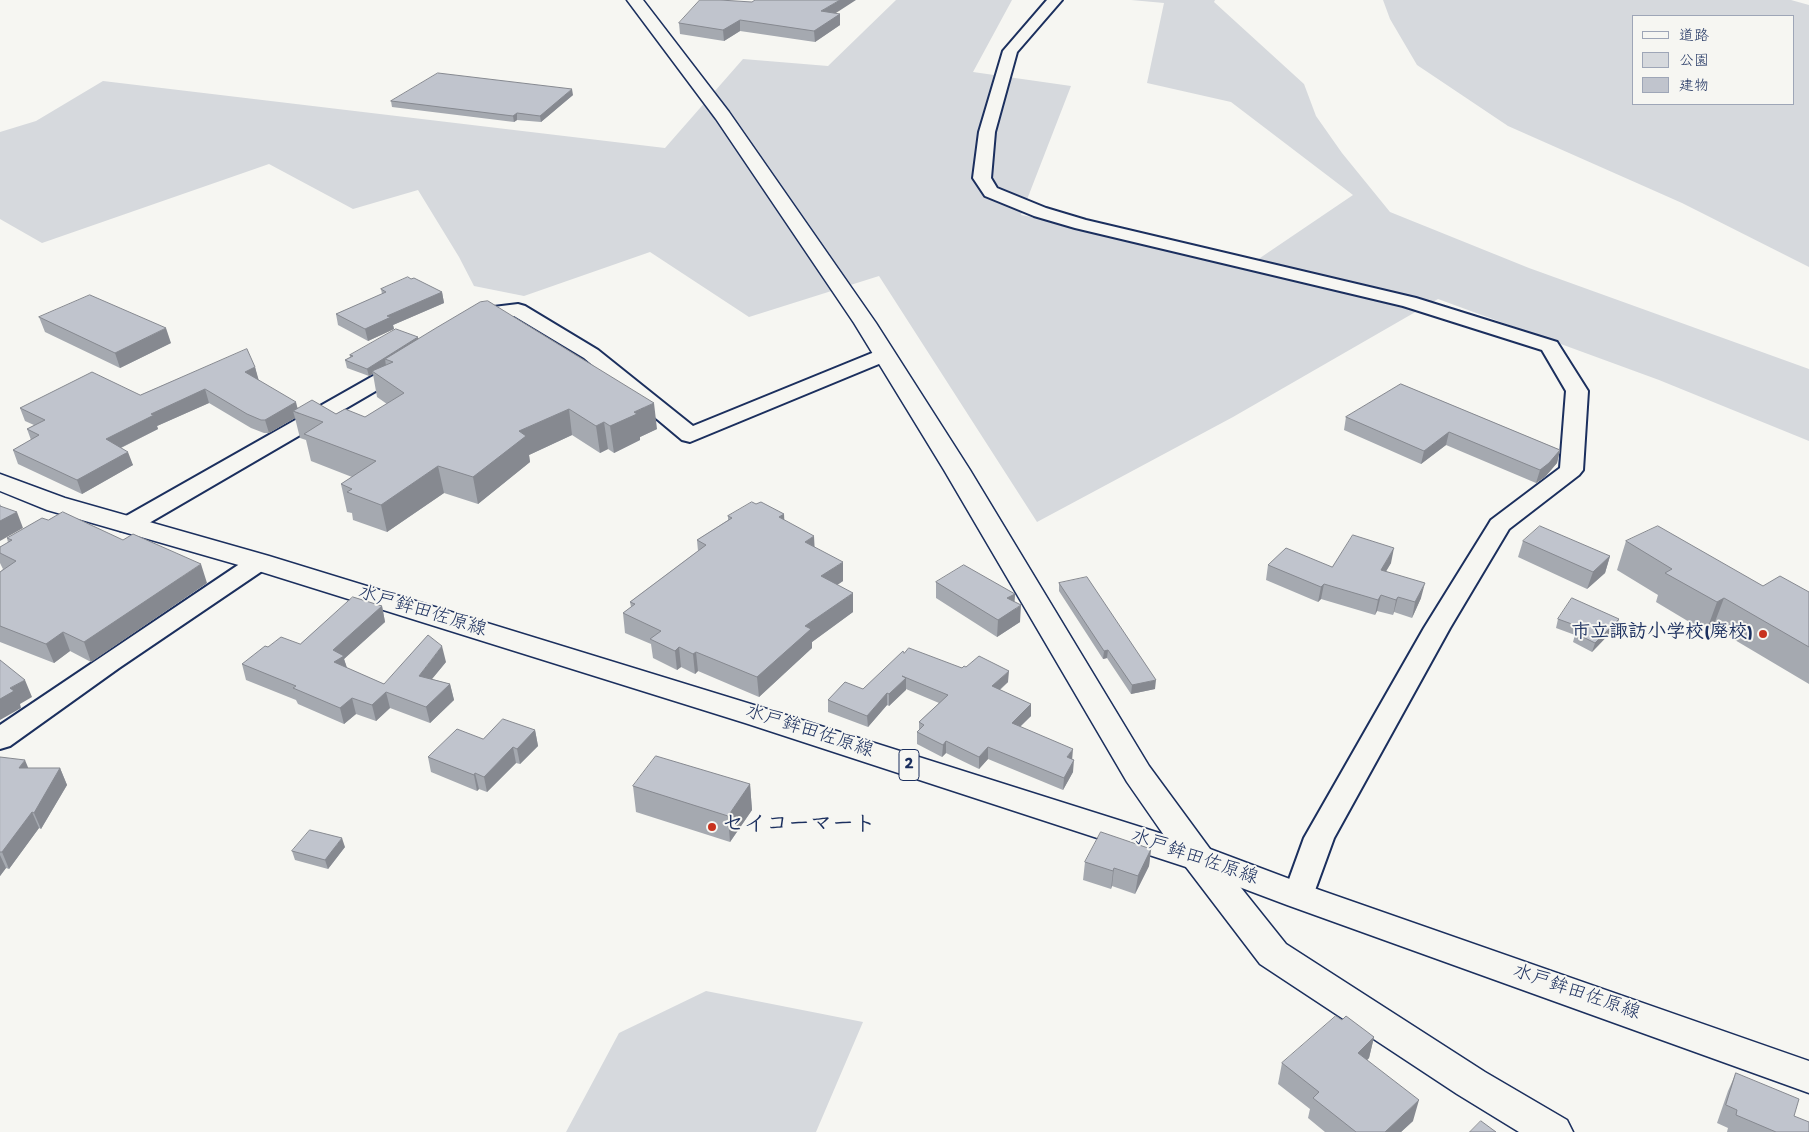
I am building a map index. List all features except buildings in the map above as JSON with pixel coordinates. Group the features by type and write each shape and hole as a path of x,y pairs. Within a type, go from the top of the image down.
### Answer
{"street":[{"path":"635,0 723,116 884,355 957,470 1138,774 1198,858 1273,954 1472,1083 1553,1132"},
{"path":"1055,0 1010,51 987,132 982,178 991,192 1040,212 1081,224 1409,302 1550,346 1577,391 1571,470 1500,525 1437,628 1319,838 1299,896"},
{"path":"453,333 484,313 518,310 591,354 690,435 884,355"},
{"path":"128,525 423,354"},
{"name":"水戸鉾田佐原線","path":"0,482 56,504 64,517 128,525 259,562 756,716 1198,858 1299,896 1809,1077"},
{"path":"0,739 110,662 259,562"}],"green space":[{"path":"896,0 1012,0 973,72 1071,86 1021,215 1257,260 1353,195 1231,102 1147,83 1164,3 1131,0 1215,0 1214,2 1304,84 1316,116 1342,153 1390,212 1529,268 1809,369 1809,441 1659,380 1438,299 1233,417 1037,522 879,276 749,317 650,252 524,296 474,286 459,257 418,190 353,209 269,164 42,243 0,219 0,132 36,121 103,81 665,148 743,59 828,66"},
{"path":"1383,0 1791,0 1809,5 1809,267 1682,203 1508,126 1417,65 1390,19"},
{"path":"706,991 863,1022 816,1132 566,1132 619,1033"}],"place":[{"name":"市立諏訪小学校(廃校)","path":"1763,634"},
{"name":"セイコーマート","path":"712,827"}]}
